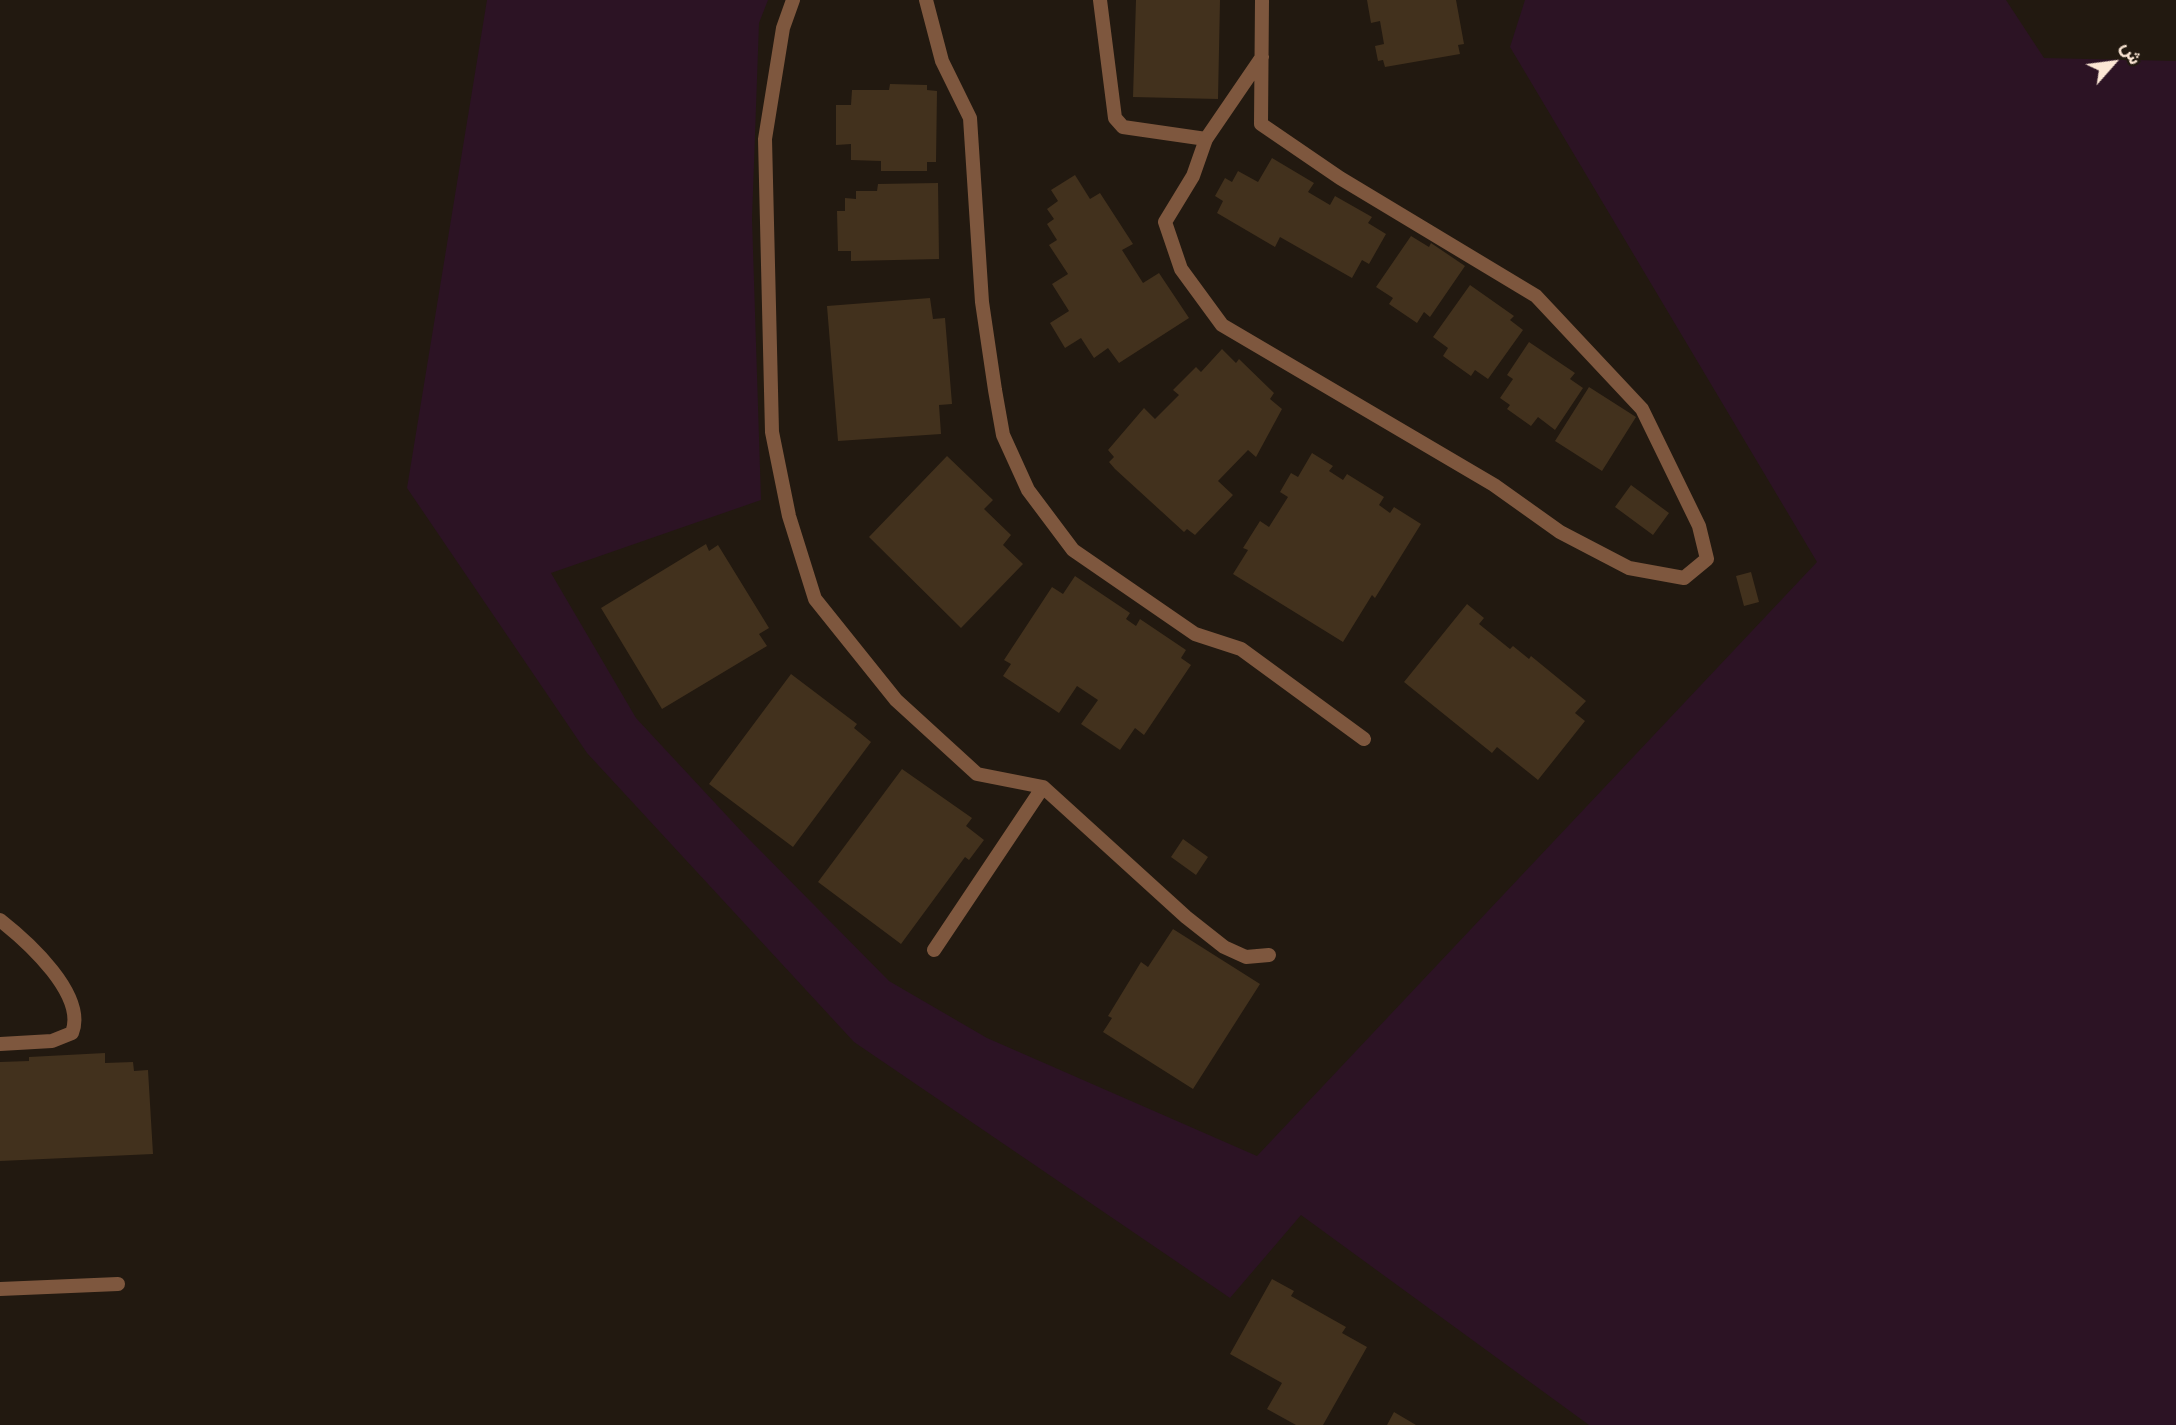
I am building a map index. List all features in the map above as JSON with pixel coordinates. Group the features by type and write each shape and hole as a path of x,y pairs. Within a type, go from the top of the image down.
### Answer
{"street":[{"path":"793,0 783,28 765,139 772,432 792,528 815,599 896,700 977,774 1043,787 1185,917 1224,947 1246,957 1269,955"},
{"path":"926,0 942,61 970,118 982,302 993,377 1003,435 1028,490 1073,550 1195,635 1241,649 1364,739"},
{"path":"1100,0 1115,118 1123,127 1206,139"},
{"path":"1262,0 1262,57 1261,124 1339,178 1536,296 1642,409 1699,527 1707,559 1684,578 1629,568 1560,532 1473,472 1222,325 1181,269 1166,222 1193,176 1206,139 1262,57"},
{"path":"934,950 1043,787"},
{"path":"0,920 18,934 56,976 72,1002 77,1021 72,1033 52,1041 0,1044"},
{"path":"0,1289 118,1284"}],"shaded area":[{"path":"487,0 768,0 759,23 752,219 761,500 551,573 636,718 742,832 889,981 987,1038 1257,1156 1817,562 1510,47 1525,0 2006,0 2044,58 2176,61 2176,1425 1589,1425 1301,1215 1230,1298 854,1042 587,753 407,488"}],"building":[{"path":"1136,0 1220,0 1218,99 1133,97"},
{"path":"1367,0 1456,0 1464,44 1458,45 1460,54 1385,67 1383,60 1378,61 1375,46 1384,44 1380,21 1371,23"},
{"path":"890,84 927,85 927,90 937,91 936,162 927,162 927,171 881,171 881,161 851,160 851,144 836,145 836,105 851,105 852,90 889,90"},
{"path":"1272,158 1314,183 1308,192 1330,205 1335,196 1372,217 1368,223 1386,234 1369,264 1362,260 1352,278 1280,237 1275,247 1217,213 1223,201 1215,196 1225,178 1232,182 1238,171 1258,182"},
{"path":"1075,175 1090,199 1100,193 1133,244 1122,250 1143,283 1159,273 1189,318 1119,363 1108,348 1094,358 1081,338 1065,348 1050,323 1069,311 1052,284 1068,274 1049,245 1057,240 1047,224 1054,219 1047,209 1058,201 1051,190"},
{"path":"938,183 939,259 851,261 851,251 838,251 837,211 845,211 845,198 856,199 856,191 877,191 878,184"},
{"path":"1411,236 1429,247 1431,243 1465,266 1430,317 1424,312 1417,323 1389,304 1393,298 1376,287"},
{"path":"1470,285 1514,316 1510,320 1523,330 1488,379 1475,370 1471,376 1443,356 1448,348 1433,337"},
{"path":"930,298 933,319 945,318 952,404 939,405 941,434 838,441 827,306"},
{"path":"1529,342 1575,373 1570,379 1583,388 1555,430 1538,417 1531,426 1507,409 1510,405 1500,398 1513,379 1507,375"},
{"path":"1222,349 1236,363 1239,359 1274,393 1270,399 1282,409 1256,457 1248,450 1218,481 1233,495 1195,535 1187,529 1184,532 1115,469 1109,462 1114,457 1108,450 1144,408 1155,419 1179,395 1173,390 1196,367 1201,372"},
{"path":"1589,387 1636,417 1602,471 1555,441"},
{"path":"1312,453 1333,466 1329,471 1343,480 1347,474 1384,497 1379,505 1390,513 1394,507 1421,524 1375,598 1372,595 1343,642 1233,574 1248,550 1243,548 1260,521 1269,527 1288,497 1280,492 1291,473 1298,477"},
{"path":"947,456 993,500 984,509 1011,535 1003,545 1023,564 961,628 869,537"},
{"path":"1631,485 1669,513 1653,535 1615,507"},
{"path":"706,544 709,551 718,545 769,628 759,634 767,646 662,709 601,608"},
{"path":"1751,572 1759,602 1744,606 1736,576"},
{"path":"1075,576 1130,613 1126,619 1136,626 1140,619 1186,650 1181,658 1191,665 1144,735 1135,728 1120,750 1081,724 1098,700 1077,686 1059,713 1003,676 1011,664 1004,660 1052,587 1063,594"},
{"path":"1467,604 1484,618 1479,624 1510,649 1513,646 1529,659 1531,656 1586,701 1575,713 1585,721 1538,780 1497,747 1492,753 1404,682"},
{"path":"791,674 857,724 854,728 871,742 793,847 709,784"},
{"path":"902,769 972,818 966,826 984,840 969,860 965,857 901,944 818,882"},
{"path":"1183,839 1208,857 1196,875 1171,857"},
{"path":"1173,929 1260,984 1193,1089 1103,1032 1112,1018 1108,1016 1141,962 1148,967"},
{"path":"105,1053 105,1063 133,1062 134,1071 148,1070 153,1154 0,1161 0,1062 29,1061 29,1057"},
{"path":"1272,1279 1294,1291 1291,1296 1346,1327 1342,1333 1367,1347 1323,1425 1296,1425 1267,1409 1282,1383 1230,1354"},
{"path":"1394,1412 1416,1425 1387,1425"}]}
